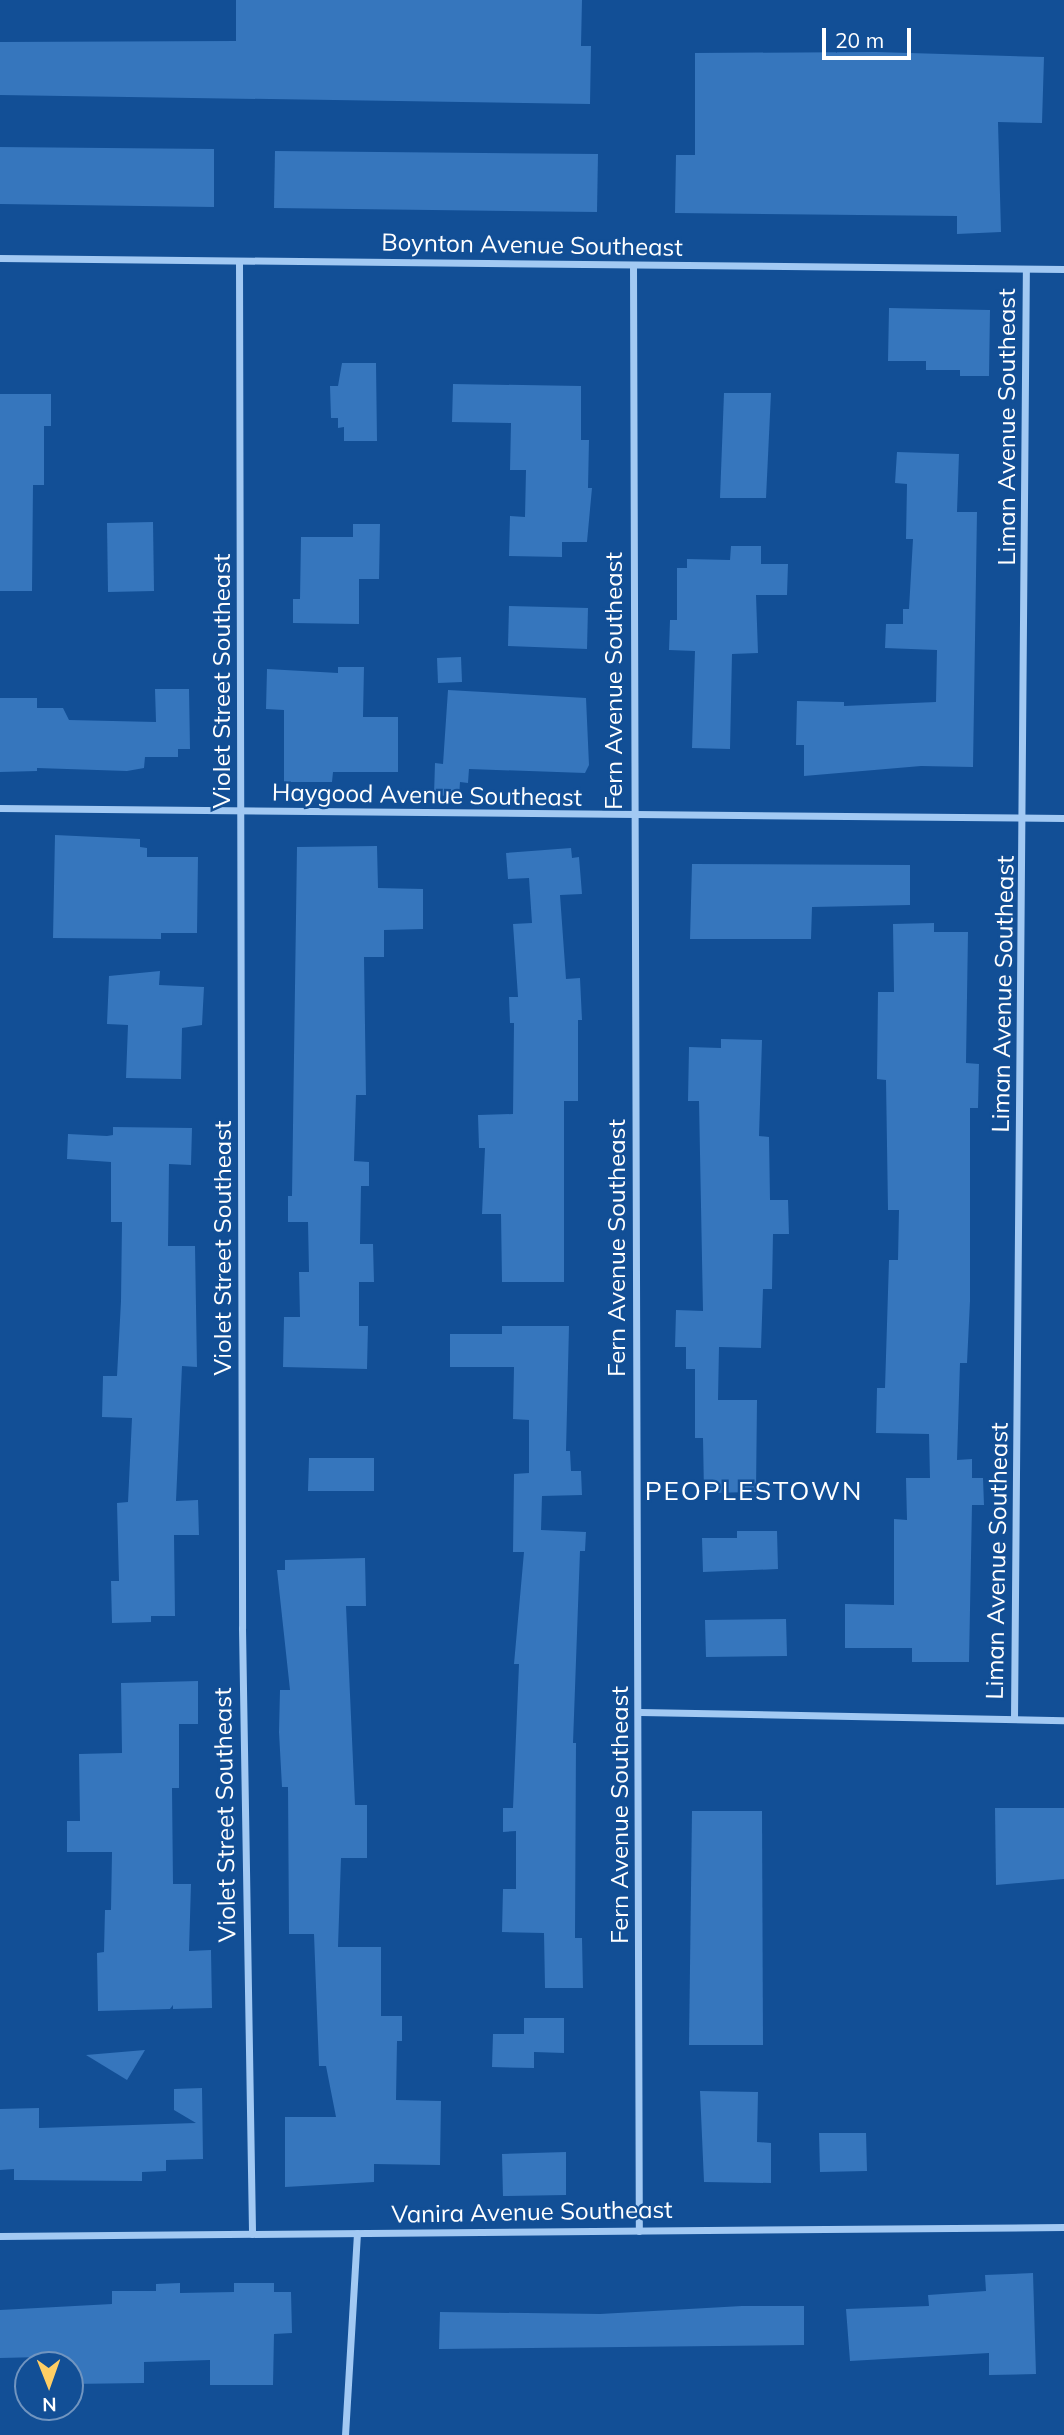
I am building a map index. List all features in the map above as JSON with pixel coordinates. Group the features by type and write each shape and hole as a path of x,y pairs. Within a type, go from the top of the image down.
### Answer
{"street":[{"name":"Boynton Avenue Southeast","path":"0,258 1064,269"},
{"name":"Violet Street Southeast","path":"239,261 242,1628 252,2234"},
{"name":"Fern Avenue Southeast","path":"633,265 633,817 640,1712 639,2231"},
{"name":"Liman Avenue Southeast","path":"1014,1719 1025,818 1026,269"},
{"name":"Haygood Avenue Southeast","path":"0,808 633,817 1064,818"},
{"path":"640,1712 1064,1720"},
{"name":"Vanira Avenue Southeast","path":"0,2236 1064,2227"},
{"path":"345,2435 357,2233"}],"building":[{"path":"236,0 582,0 581,46 591,46 590,104 0,95 0,42 236,41"},
{"path":"876,52 1044,57 1042,123 998,122 1001,232 957,234 957,216 675,213 676,155 695,155 695,53"},
{"path":"0,147 214,149 214,207 0,204"},
{"path":"275,151 598,154 597,212 274,208"},
{"path":"889,308 990,310 989,376 960,376 960,370 926,370 926,361 888,361"},
{"path":"342,363 376,363 377,441 344,441 344,427 338,428 338,418 331,418 330,386 338,386"},
{"path":"453,384 581,386 581,440 589,440 588,488 592,488 587,542 562,542 562,557 509,556 510,516 525,517 526,470 510,470 511,423 452,422"},
{"path":"724,393 771,393 766,498 720,498"},
{"path":"0,394 51,394 51,426 44,426 44,485 33,485 32,591 0,591"},
{"path":"897,452 959,454 957,512 977,512 973,767 921,766 804,776 804,745 796,745 797,701 844,702 844,706 936,702 937,650 885,648 886,624 903,624 903,609 909,609 913,539 906,539 907,484 895,483"},
{"path":"153,522 154,591 108,592 107,523"},
{"path":"353,524 380,524 379,579 359,579 359,624 293,623 293,599 300,599 301,537 353,537"},
{"path":"731,546 761,546 761,564 788,564 787,595 756,595 758,653 732,654 730,749 692,748 695,651 669,650 670,620 677,620 677,568 687,568 687,559 730,560"},
{"path":"509,606 588,608 587,649 508,646"},
{"path":"461,657 462,682 438,683 437,658"},
{"path":"338,667 364,667 363,717 398,717 398,772 333,772 332,782 284,782 284,710 266,709 267,669 338,673"},
{"path":"155,689 189,689 190,749 178,749 178,757 145,757 144,768 127,771 37,768 37,771 0,772 0,698 37,698 37,708 63,708 69,720 156,722"},
{"path":"448,690 586,698 589,765 585,773 469,769 468,783 460,782 459,797 434,795 435,763 443,764"},
{"path":"55,835 140,839 140,847 147,848 147,857 198,857 197,933 161,933 161,939 53,938"},
{"path":"377,846 378,888 423,889 423,929 384,930 384,957 364,957 366,1095 356,1095 354,1161 369,1162 369,1186 361,1186 360,1244 373,1244 374,1282 359,1282 359,1326 368,1326 367,1369 283,1367 284,1317 300,1317 299,1272 309,1272 308,1222 288,1222 288,1196 292,1196 297,847"},
{"path":"571,848 572,858 579,857 582,894 560,895 566,979 580,978 582,1020 578,1020 578,1101 564,1101 564,1282 502,1282 501,1214 482,1214 485,1148 479,1148 478,1115 513,1114 514,1023 510,1023 509,997 518,997 513,924 532,923 529,878 508,879 506,853"},
{"path":"692,864 910,865 910,905 812,907 811,939 690,939"},
{"path":"934,923 934,932 968,932 966,1063 979,1064 978,1108 970,1108 970,1301 967,1363 960,1363 957,1460 972,1459 972,1478 983,1478 984,1505 972,1505 969,1662 912,1662 912,1648 845,1648 845,1604 894,1605 894,1519 907,1520 906,1478 930,1478 929,1434 876,1433 877,1388 885,1388 889,1260 898,1260 899,1210 888,1210 886,1080 877,1079 878,992 894,992 893,924"},
{"path":"160,971 159,985 204,987 202,1025 182,1028 181,1079 126,1078 128,1025 107,1024 109,976"},
{"path":"721,1039 762,1040 759,1136 769,1137 770,1200 788,1200 789,1234 773,1234 772,1289 763,1289 761,1348 719,1347 718,1400 757,1400 756,1492 704,1493 703,1438 695,1438 695,1369 686,1369 686,1347 675,1347 676,1310 703,1311 699,1101 688,1101 689,1047 721,1048"},
{"path":"113,1127 192,1128 191,1165 169,1164 168,1246 195,1246 197,1367 182,1366 176,1501 198,1500 199,1535 174,1535 175,1616 151,1616 151,1622 112,1623 111,1581 119,1581 117,1503 128,1502 132,1418 102,1417 103,1376 117,1376 122,1222 111,1222 111,1162 67,1159 68,1134 107,1136 113,1135"},
{"path":"502,1326 569,1326 566,1451 570,1451 571,1471 581,1471 582,1495 542,1496 541,1530 586,1532 585,1551 580,1551 573,1743 576,1743 575,1938 582,1938 583,1988 545,1988 544,1933 502,1932 503,1889 516,1889 516,1831 503,1832 503,1808 513,1808 519,1664 514,1664 524,1552 513,1552 514,1474 529,1473 529,1420 513,1419 514,1367 450,1367 450,1334 502,1334"},
{"path":"309,1458 374,1458 374,1491 308,1491"},
{"path":"737,1531 777,1531 778,1569 703,1572 702,1538 737,1538"},
{"path":"365,1558 366,1606 346,1606 355,1805 367,1805 367,1858 341,1858 338,1947 381,1947 381,2016 402,2016 402,2041 397,2041 396,2100 441,2101 440,2165 374,2164 374,2182 285,2187 285,2117 336,2117 326,2066 319,2066 314,1934 289,1934 288,1787 282,1787 279,1732 280,1690 290,1690 277,1570 285,1570 285,1560"},
{"path":"786,1619 787,1656 706,1657 705,1620"},
{"path":"198,1681 198,1724 179,1724 179,1788 172,1788 173,1884 191,1884 189,1951 211,1950 212,2008 173,2009 173,2005 170,2009 98,2011 97,1953 104,1952 105,1910 111,1910 112,1852 67,1852 67,1821 80,1821 79,1754 122,1753 121,1683"},
{"path":"995,1808 1064,1808 1064,1879 996,1885"},
{"path":"692,1811 762,1811 763,2045 689,2045"},
{"path":"524,2018 564,2018 564,2053 534,2052 534,2068 492,2067 493,2034 524,2034"},
{"path":"145,2050 127,2080 86,2055"},
{"path":"202,2088 203,2159 166,2160 166,2171 142,2172 142,2181 14,2180 14,2169 0,2170 0,2109 39,2108 39,2128 196,2123 174,2110 174,2089"},
{"path":"700,2091 758,2092 757,2142 771,2143 771,2183 704,2182"},
{"path":"819,2133 866,2133 867,2171 820,2172"},
{"path":"566,2152 566,2195 503,2196 502,2154"},
{"path":"1033,2273 1036,2374 989,2375 989,2353 850,2361 846,2309 929,2306 928,2295 986,2291 985,2275"},
{"path":"180,2283 180,2293 234,2292 234,2283 274,2283 274,2292 291,2292 292,2333 274,2334 273,2385 210,2385 210,2360 144,2362 144,2383 84,2384 84,2351 14,2351 14,2358 0,2358 0,2310 112,2304 112,2291 156,2291 156,2284"},
{"path":"742,2306 804,2306 804,2345 439,2349 440,2312 600,2314"}],"district":[{"name":"PEOPLESTOWN","path":"754,1491"}]}
